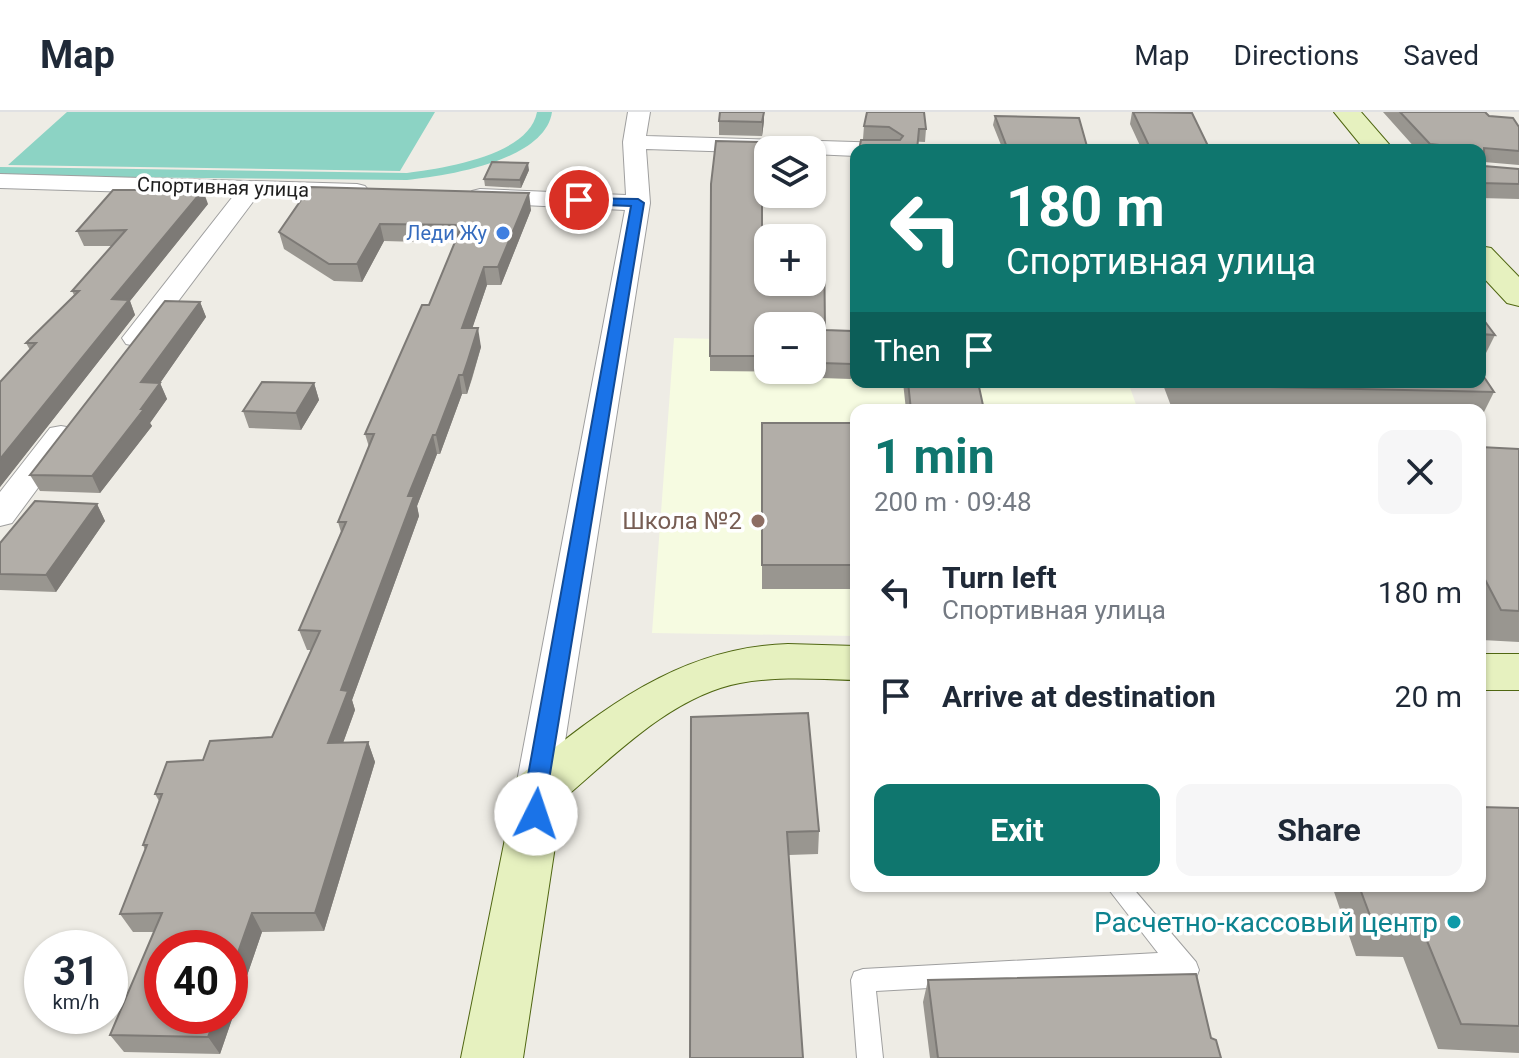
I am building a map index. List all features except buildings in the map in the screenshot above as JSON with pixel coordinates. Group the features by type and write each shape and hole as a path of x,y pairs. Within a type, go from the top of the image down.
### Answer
{"street":[{"path":"492,1058 638,203 634,142 639,112"},
{"path":"1347,112 1375,144"},
{"path":"634,142 850,149"},
{"name":"Спортивная улица","path":"0,181 376,192"},
{"path":"116,363 252,187"},
{"path":"453,195 638,203"},
{"path":"1486,261 1519,296"},
{"path":"0,515 78,414"},
{"path":"536,792 607,733 660,697 721,670 790,661 850,663"},
{"path":"1486,672 1519,672"}],"lane":[{"path":"1122,892 1198,984"},
{"path":"870,1058 863,980 1181,963"}],"shaded area":[{"path":"67,112 435,112 400,171 8,165"},
{"path":"537,112 552,112 545,129 532,143 513,154 468,170 407,180 0,176 0,167 407,173 462,163 502,149 531,127"},
{"name":"Школа №2","path":"674,338 754,340 754,384 826,384 826,342 850,343 850,388 1130,388 1136,404 850,404 850,636 652,633"}],"place":[{"name":"Леди Жу","path":"503,233"},
{"name":"Школа №2","path":"758,521"},
{"name":"Расчетно-кассовый центр","path":"1454,922"}],"route":[{"path":"536,814 536,792 638,203 579,200"}]}
